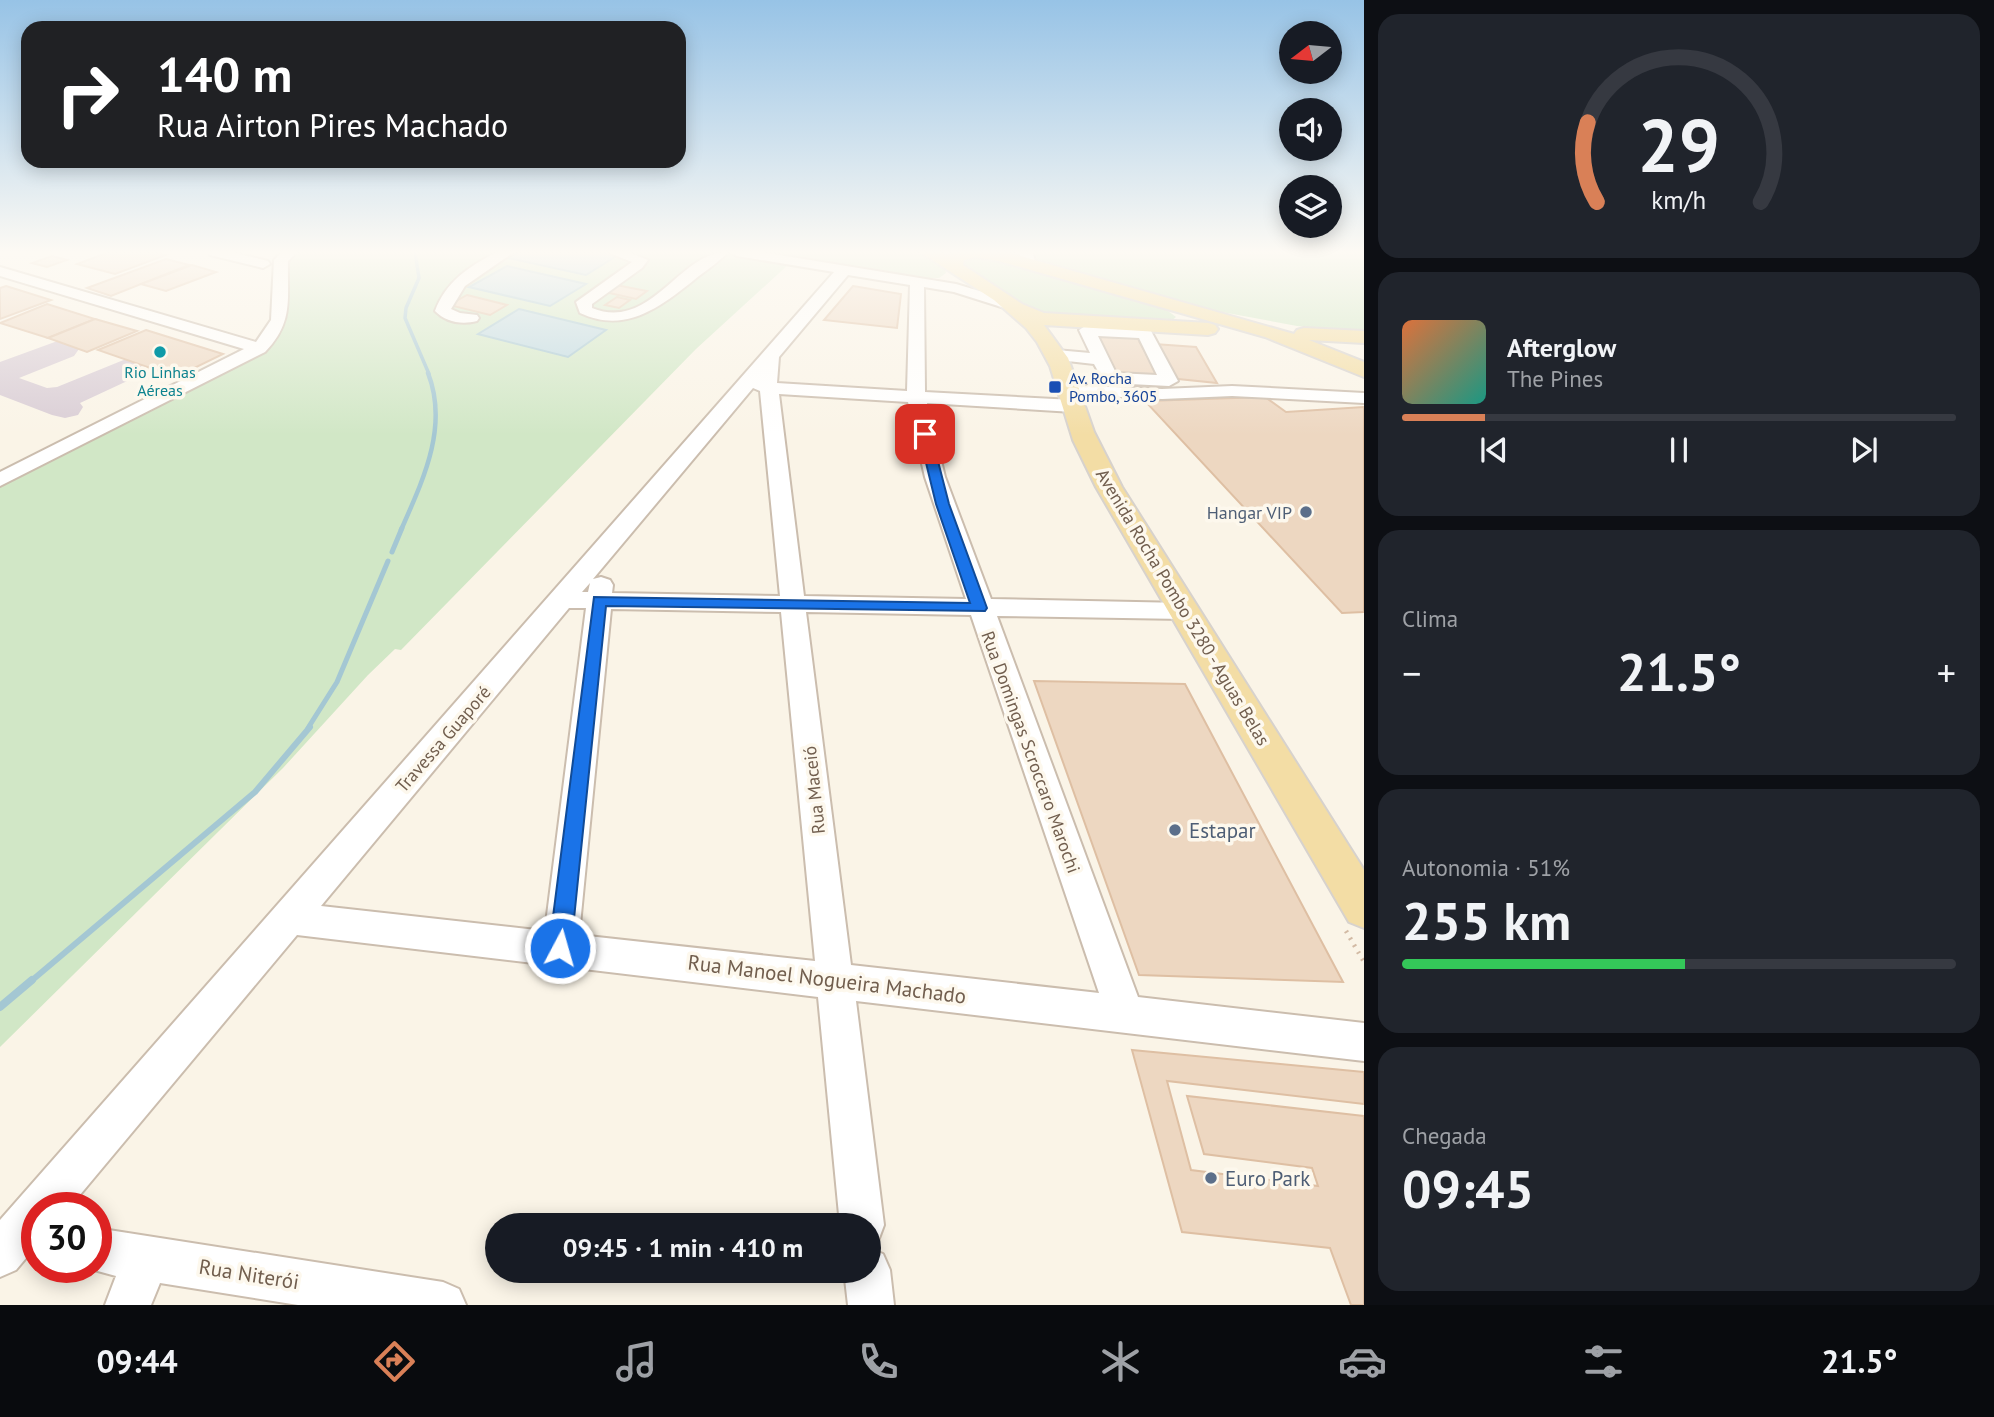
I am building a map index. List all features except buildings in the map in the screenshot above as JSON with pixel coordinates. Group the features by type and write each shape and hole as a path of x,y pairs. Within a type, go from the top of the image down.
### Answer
{"main road":[{"name":"Avenida Rocha Pombo 3280 - Aguas Belas","path":"1019,313 1034,327 1055,355 1073,407 1109,487 1364,908"},
{"path":"1029,313 1060,321 1364,338"},
{"path":"1168,327 1181,323 1183,317 1179,313"},
{"path":"1204,313 1272,333 1361,369"},
{"path":"1206,313 1364,338"},
{"path":"1361,369 1344,349 1364,338"}],"street":[{"path":"141,313 259,348"},
{"path":"0,480 259,348 276,329 277,313"},
{"path":"444,313 471,318"},
{"path":"591,313 599,317 619,317 635,313"},
{"name":"Rua Maceió","path":"807,313 771,355 760,382 793,604 861,1213"},
{"name":"Rua Domingas Scroccaro Marochi","path":"917,313 916,397 943,504 1125,1014"},
{"path":"1087,331 1145,334 1169,382 1110,378 1101,359 1087,331"},
{"path":"1055,355 1101,359"},
{"path":"760,382 916,397 1023,403 1032,418 1073,407 1162,394 1232,391 1364,398"},
{"name":"Travessa Guaporé","path":"57,1192 605,550 760,382"},
{"path":"560,948 605,550"},
{"path":"562,600 1184,611"},
{"name":"Rua Manoel Nogueira Machado","path":"289,918 1364,1042"},
{"name":"Rua Niterói","path":"112,1253 443,1305"},
{"path":"128,1305 146,1258"},
{"path":"868,1283 871,1305"}],"green space":[{"path":"283,313 735,313 696,349 401,650 395,649 368,675 283,768 0,1047 0,483 266,348 282,330"},
{"path":"1035,313 1171,313 1176,317 1170,322 1040,316"},
{"path":"1227,313 1364,313 1364,333 1297,326"}],"water":[{"path":"513,313 535,313 606,330 568,357 478,334"}],"waterway":[{"path":"406,313 405,318 429,374"},
{"path":"401,530 431,453 436,413 428,373"},
{"path":"392,552 402,528"},
{"path":"308,728 337,682 388,561"},
{"path":"30,982 255,792 310,727"},
{"path":"0,1007 32,980"}],"taxiway":[{"path":"0,374 63,349"},
{"path":"44,399 64,397 126,369"},
{"path":"0,383 65,407"}],"place":[{"name":"Rio Linhas Aéreas","path":"160,352"},
{"name":"Av. Rocha Pombo, 3605","path":"1055,387"},
{"name":"Hangar VIP","path":"1306,512"},
{"name":"Estapar","path":"1175,830"},
{"name":"Euro Park","path":"1211,1178"}],"route":[{"path":"560,948 599,601 979,608 943,504 925,434"}]}
